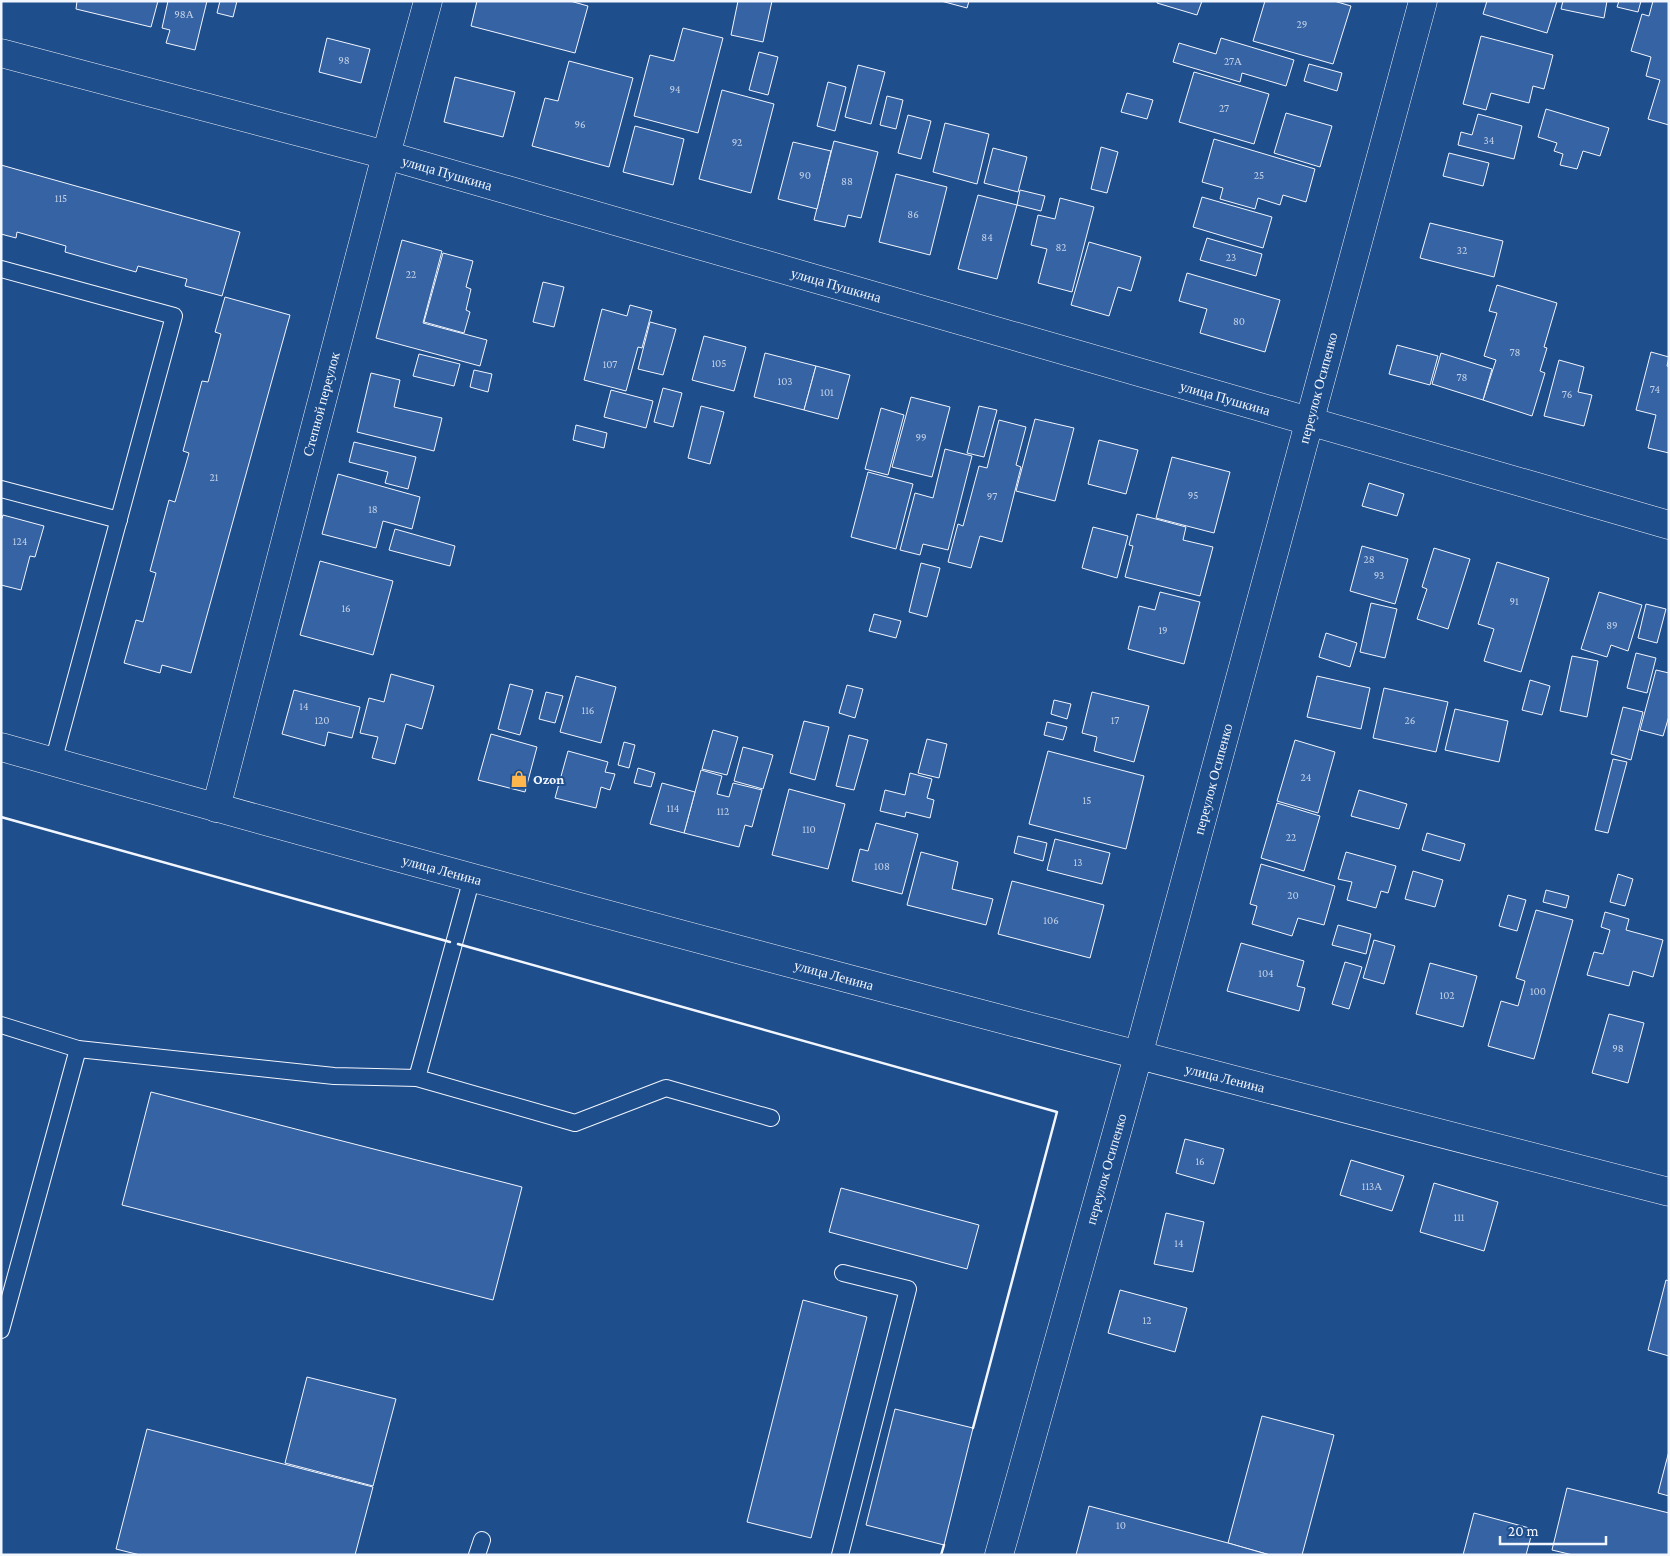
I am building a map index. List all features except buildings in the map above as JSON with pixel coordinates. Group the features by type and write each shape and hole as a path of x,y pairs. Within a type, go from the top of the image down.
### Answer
{"street":[{"name":"Степной переулок","path":"216,808 428,1"},
{"name":"переулок Осипенко","path":"999,1555 1138,1056 1423,1"},
{"name":"улица Пушкина","path":"1,53 386,155 1669,525"},
{"name":"улица Ленина","path":"1,748 472,878 1138,1056 1669,1192"}],"lane":[{"path":"1,269 174,316 53,762"},
{"path":"1,489 119,520"},
{"path":"417,1078 472,878"},
{"path":"1,1025 78,1049 334,1076 417,1078 575,1123 666,1088 771,1118"},
{"path":"1,1330 78,1049"},
{"path":"840,1555 908,1289 843,1273"}],"wall":[{"path":"1,817 450,942"},
{"path":"458,944 1057,1112 973,1428"},
{"path":"941,1555 944,1545"}],"place":[{"name":"Ozon","path":"519,779"}]}
